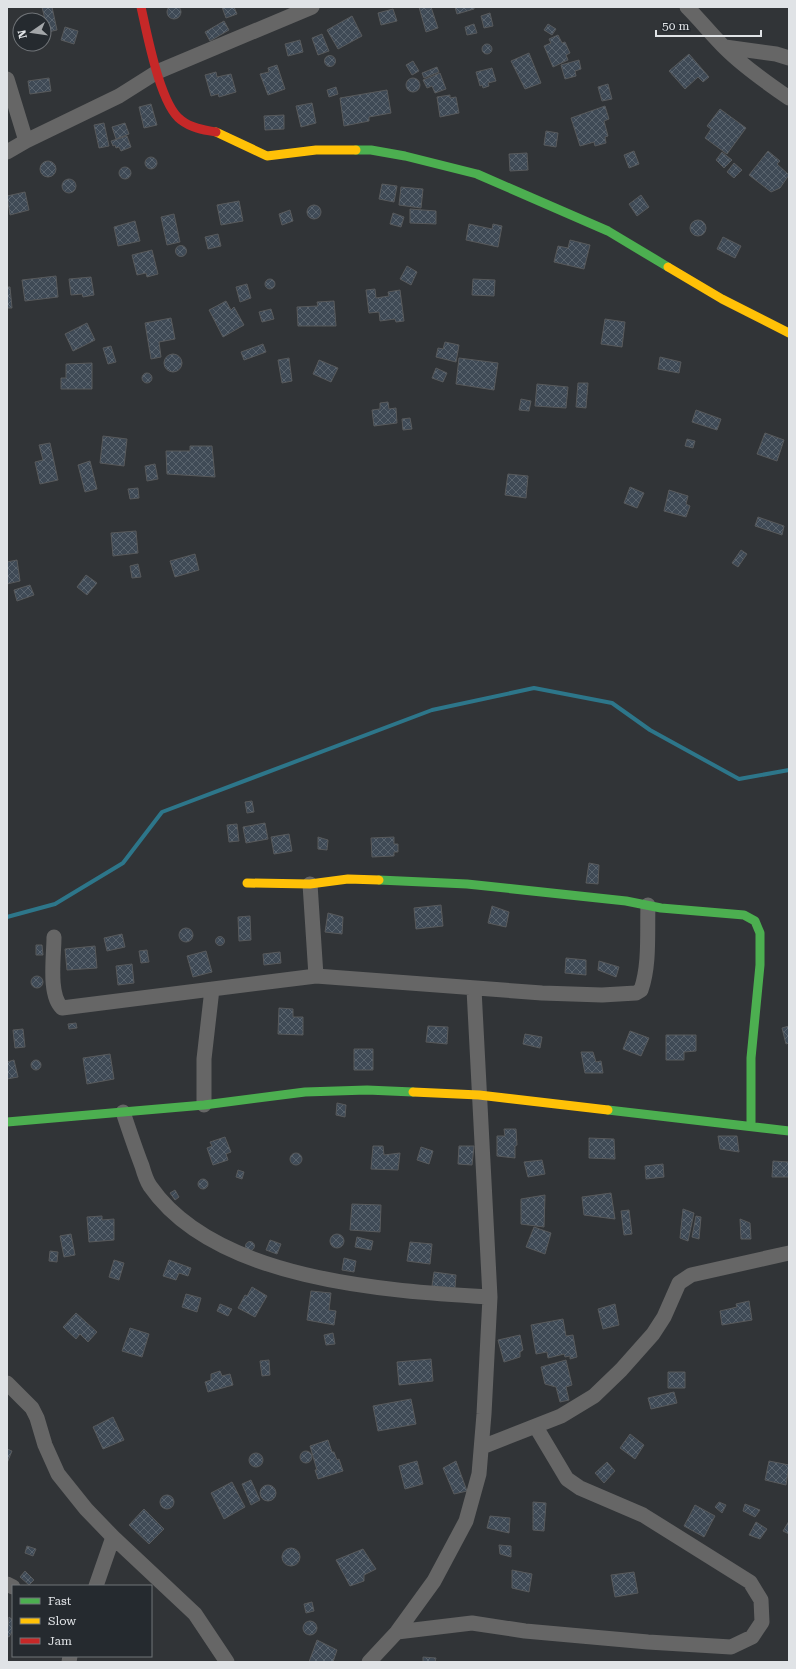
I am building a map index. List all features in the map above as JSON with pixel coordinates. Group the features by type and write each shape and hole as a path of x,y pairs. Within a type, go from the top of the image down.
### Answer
{"street":[{"path":"140,7 156,72 169,104 180,120 196,128 220,133 267,156 316,150 370,150 405,156 477,174 608,231 722,299 789,333"},
{"path":"7,152 26,141 119,96 156,72 312,7"},
{"path":"686,7 709,29 725,48 764,80 789,98"},
{"path":"725,48 776,54 789,58"},
{"path":"7,79 26,141"},
{"path":"247,883 310,884 354,879 467,884 744,915 755,921 760,933 760,965 751,1058 751,1126"},
{"path":"310,884 316,976"},
{"path":"54,937 54,995 58,1004 62,1008 316,976 474,989 602,995 636,993 641,990 644,983 646,961 648,905"},
{"path":"204,1105 204,1059 212,989"},
{"path":"369,1662 397,1632 434,1581 466,1521 479,1474 482,1447 490,1297 474,989"},
{"path":"7,1122 204,1105 305,1092 368,1090 479,1095 789,1131"},
{"path":"123,1112 148,1184 163,1203 188,1226 248,1258 322,1278 416,1293 490,1297"},
{"path":"482,1447 561,1416 594,1396 621,1370 653,1334 664,1317 678,1283 691,1275 789,1253"},
{"path":"7,1383 32,1408 37,1418 45,1445 58,1474 86,1509 113,1537 158,1577 195,1614 227,1662"},
{"path":"397,1632 472,1623 548,1633 648,1642 731,1647 752,1637 762,1622 761,1600 750,1582 643,1515 580,1488 567,1479 536,1427"},
{"path":"96,1585 113,1537"}],"building":[{"path":"174,5 179,7 181,12 179,17 174,19 169,17 167,12 169,7"},
{"path":"42,7 52,7 57,30 52,31 52,12 43,12"},
{"path":"222,7 234,7 237,14 226,18"},
{"path":"419,7 431,7 438,28 426,32"},
{"path":"455,7 474,7 474,9 457,14"},
{"path":"393,9 397,21 381,25 378,13"},
{"path":"490,13 493,26 484,28 481,16"},
{"path":"352,16 362,36 338,49 327,30"},
{"path":"224,21 229,30 210,41 205,32"},
{"path":"474,24 477,33 467,35 465,27"},
{"path":"548,24 556,29 552,35 544,30"},
{"path":"65,27 78,31 74,44 61,40"},
{"path":"322,34 329,51 318,55 312,38"},
{"path":"558,35 562,43 565,42 570,53 566,55 568,60 553,67 544,46 551,43 549,39"},
{"path":"300,40 303,52 288,56 285,44"},
{"path":"487,44 492,49 487,54 482,49"},
{"path":"529,53 541,83 525,89 511,61"},
{"path":"689,54 709,77 703,82 698,77 685,89 669,71"},
{"path":"330,55 334,57 336,61 334,65 330,67 326,65 324,61 326,57"},
{"path":"579,60 581,69 575,71 576,76 565,79 561,65"},
{"path":"413,61 419,71 412,75 406,65"},
{"path":"277,65 285,89 268,95 260,74 269,72 268,68"},
{"path":"437,67 439,72 424,78 422,73"},
{"path":"492,68 496,81 488,83 489,86 483,88 482,85 480,86 476,72"},
{"path":"216,72 217,77 231,74 236,92 219,97 218,94 211,96 205,75"},
{"path":"440,73 446,89 435,93 432,86 427,88 423,80"},
{"path":"49,78 51,91 30,94 28,81"},
{"path":"413,78 418,80 420,85 418,90 413,92 408,90 406,85 408,80"},
{"path":"608,84 612,99 602,101 598,87"},
{"path":"336,87 338,94 329,97 327,90"},
{"path":"387,90 391,113 369,117 369,121 344,126 340,98"},
{"path":"450,95 450,98 456,97 459,113 440,117 437,97"},
{"path":"312,103 316,123 301,127 296,106"},
{"path":"151,104 157,125 144,128 139,107"},
{"path":"605,106 609,119 604,121 608,136 605,137 606,143 595,146 594,142 580,146 571,118"},
{"path":"720,109 746,128 727,154 705,138 711,129 707,126"},
{"path":"284,115 284,129 265,130 264,116"},
{"path":"104,123 109,146 99,148 94,125"},
{"path":"125,123 129,134 116,139 112,127"},
{"path":"546,131 558,133 556,147 544,145"},
{"path":"127,136 131,147 121,151 119,147 116,148 115,145 113,146 111,141"},
{"path":"634,151 639,164 629,168 624,155"},
{"path":"768,151 780,161 777,164 789,175 780,188 771,192 749,175"},
{"path":"722,152 732,160 724,168 716,160"},
{"path":"527,153 528,170 510,171 509,154"},
{"path":"149,157 153,157 157,163 153,169 149,169 145,165 145,161"},
{"path":"48,161 54,163 56,169 54,175 48,177 42,175 40,169 42,163"},
{"path":"734,163 742,170 734,178 727,172"},
{"path":"123,167 127,167 131,173 127,179 123,179 119,175 119,171"},
{"path":"66,179 72,179 76,183 76,189 72,193 66,193 62,189 62,183"},
{"path":"382,184 397,186 394,202 379,199"},
{"path":"401,187 423,189 421,208 399,205"},
{"path":"25,192 29,210 10,215 7,196"},
{"path":"641,195 649,207 637,216 629,204"},
{"path":"239,201 243,221 221,225 217,205"},
{"path":"314,205 319,207 321,212 319,217 314,219 309,217 307,212 309,207"},
{"path":"410,209 436,211 436,224 410,223"},
{"path":"290,210 293,221 282,225 279,214"},
{"path":"393,213 404,217 401,227 390,224"},
{"path":"174,214 180,242 167,245 161,217"},
{"path":"698,220 705,225 706,228 701,235 698,236 691,231 690,228 695,221"},
{"path":"135,221 140,241 118,246 114,227"},
{"path":"469,224 492,229 493,224 502,226 498,247 466,240"},
{"path":"218,234 221,246 208,249 205,237"},
{"path":"723,237 741,246 735,258 717,249"},
{"path":"570,240 590,245 584,269 554,262 558,246 568,248"},
{"path":"181,245 185,247 187,251 185,255 181,257 177,255 175,251 177,247"},
{"path":"152,250 158,274 147,277 146,273 137,275 132,255"},
{"path":"407,266 417,272 411,285 400,279"},
{"path":"56,276 58,297 25,301 22,280"},
{"path":"91,277 94,295 83,297 82,294 71,295 69,279"},
{"path":"268,279 272,279 274,280 274,288 268,289 265,286 265,282"},
{"path":"473,279 495,280 494,296 472,295"},
{"path":"247,284 251,298 240,302 236,287"},
{"path":"7,287 10,287 12,308 7,308"},
{"path":"375,289 376,298 389,296 388,292 400,290 404,321 396,322 395,319 380,321 379,312 369,313 366,290"},
{"path":"226,301 231,310 234,307 244,325 223,337 209,310"},
{"path":"334,301 336,326 298,326 297,307 318,306 317,302"},
{"path":"271,309 274,319 262,322 259,312"},
{"path":"171,318 175,339 159,342 161,357 151,359 145,323"},
{"path":"605,319 625,322 622,347 601,344"},
{"path":"87,323 95,340 73,351 65,334"},
{"path":"445,342 459,345 456,362 436,357 438,348 443,349"},
{"path":"263,344 266,352 244,360 241,352"},
{"path":"111,346 116,362 108,364 103,348"},
{"path":"173,354 179,357 182,363 179,369 173,372 167,369 164,363 167,357"},
{"path":"660,357 681,362 679,373 658,369"},
{"path":"289,358 292,381 282,383 278,360"},
{"path":"459,358 498,363 494,390 456,384"},
{"path":"319,360 338,368 331,382 313,374"},
{"path":"92,363 92,389 61,389 61,378 66,378 66,364"},
{"path":"436,368 447,373 443,382 432,378"},
{"path":"145,373 149,373 151,374 151,382 145,383 142,380 142,376"},
{"path":"578,383 588,383 586,408 576,407"},
{"path":"537,384 568,387 566,408 535,406"},
{"path":"521,399 531,401 529,411 519,410"},
{"path":"388,402 389,409 396,408 397,423 374,426 372,410 380,409 380,403"},
{"path":"696,410 721,419 717,430 692,422"},
{"path":"410,418 412,429 403,430 402,419"},
{"path":"765,433 784,440 777,461 757,454"},
{"path":"103,436 127,439 124,466 100,463"},
{"path":"687,439 695,441 693,448 685,446"},
{"path":"50,443 58,480 40,484 35,462 43,460 39,445"},
{"path":"190,446 212,446 215,477 167,474 166,451 190,451"},
{"path":"90,461 97,489 85,492 78,465"},
{"path":"155,464 158,479 147,481 145,466"},
{"path":"508,474 528,476 526,498 505,495"},
{"path":"630,487 644,493 637,508 624,503"},
{"path":"138,488 139,498 130,499 128,489"},
{"path":"669,490 688,496 686,504 690,506 686,517 664,511"},
{"path":"758,517 784,526 782,535 755,526"},
{"path":"136,531 138,553 113,556 111,533"},
{"path":"741,550 747,554 738,567 732,563"},
{"path":"195,554 199,570 175,577 170,561"},
{"path":"17,560 20,581 7,584 7,562"},
{"path":"138,564 141,577 132,578 130,566"},
{"path":"86,575 97,583 87,595 77,587"},
{"path":"30,585 34,595 17,601 14,590"},
{"path":"252,801 254,812 247,813 245,802"},
{"path":"265,823 268,839 246,843 243,827"},
{"path":"237,824 239,841 229,842 227,825"},
{"path":"289,834 292,851 274,854 271,837"},
{"path":"318,837 328,840 327,850 318,849"},
{"path":"394,837 394,844 398,844 398,852 394,852 394,856 372,857 371,838"},
{"path":"589,863 599,865 598,884 586,883"},
{"path":"441,905 443,926 416,929 414,908"},
{"path":"492,906 509,912 506,927 488,923"},
{"path":"328,913 343,917 342,934 325,932"},
{"path":"250,916 251,940 239,941 238,917"},
{"path":"186,928 191,930 193,935 191,940 186,942 181,940 179,935 181,930"},
{"path":"122,934 125,947 107,951 104,938"},
{"path":"220,936 225,941 220,946 215,941"},
{"path":"36,945 42,945 43,955 36,955"},
{"path":"95,946 97,968 67,970 65,949"},
{"path":"147,950 149,962 141,963 139,951"},
{"path":"206,951 212,972 193,977 187,956"},
{"path":"280,952 281,963 264,965 263,954"},
{"path":"566,958 586,960 586,975 565,973"},
{"path":"599,961 619,967 616,977 598,970"},
{"path":"132,964 134,983 118,985 116,966"},
{"path":"39,976 42,977 42,987 35,988 32,987 31,980 32,977"},
{"path":"279,1008 293,1009 293,1017 303,1017 303,1035 278,1034"},
{"path":"76,1023 77,1028 69,1029 68,1024"},
{"path":"428,1026 448,1027 447,1044 426,1042"},
{"path":"789,1026 789,1043 786,1044 782,1028"},
{"path":"23,1029 25,1047 15,1048 13,1030"},
{"path":"630,1031 649,1038 641,1056 623,1049"},
{"path":"525,1034 542,1037 540,1048 523,1044"},
{"path":"666,1035 696,1035 696,1051 684,1052 684,1060 666,1060"},
{"path":"354,1049 373,1049 373,1070 354,1070"},
{"path":"581,1052 593,1052 596,1062 601,1061 603,1073 585,1073"},
{"path":"110,1054 114,1079 87,1084 83,1058"},
{"path":"14,1060 18,1077 7,1079 7,1062"},
{"path":"34,1060 38,1060 40,1061 40,1069 34,1070 31,1067 31,1063"},
{"path":"337,1103 346,1105 345,1117 336,1115"},
{"path":"504,1129 516,1129 517,1145 515,1146 515,1158 497,1156 497,1136 505,1136"},
{"path":"718,1136 737,1136 739,1152 720,1149"},
{"path":"225,1137 231,1152 226,1154 228,1160 213,1165 207,1148 212,1146 210,1142"},
{"path":"589,1138 614,1139 615,1159 589,1158"},
{"path":"373,1146 383,1146 384,1155 400,1153 398,1170 371,1169"},
{"path":"459,1146 474,1146 472,1165 458,1164"},
{"path":"421,1147 433,1151 429,1164 417,1160"},
{"path":"296,1153 300,1155 302,1159 300,1163 296,1165 292,1163 290,1159 292,1155"},
{"path":"542,1160 545,1174 528,1177 524,1162"},
{"path":"773,1161 789,1162 789,1177 772,1177"},
{"path":"663,1164 664,1177 646,1179 645,1166"},
{"path":"238,1170 244,1172 242,1179 236,1177"},
{"path":"201,1179 205,1179 207,1180 207,1188 201,1189 198,1186 198,1182"},
{"path":"175,1190 179,1197 175,1200 170,1193"},
{"path":"611,1193 615,1219 584,1215 582,1197"},
{"path":"545,1195 544,1227 521,1224 521,1199"},
{"path":"352,1204 381,1205 380,1232 350,1230"},
{"path":"683,1209 694,1213 688,1241 680,1238"},
{"path":"629,1210 632,1234 624,1235 621,1211"},
{"path":"102,1216 102,1220 114,1219 114,1240 89,1242 87,1217"},
{"path":"696,1216 701,1217 699,1239 692,1237"},
{"path":"740,1219 750,1223 751,1239 741,1239"},
{"path":"534,1227 551,1233 545,1254 526,1247"},
{"path":"71,1234 75,1255 64,1257 60,1236"},
{"path":"337,1234 342,1236 344,1241 342,1246 337,1248 332,1246 330,1241 332,1236"},
{"path":"357,1237 373,1241 371,1250 355,1247"},
{"path":"270,1240 281,1244 277,1254 266,1250"},
{"path":"248,1242 252,1242 254,1246 252,1250 248,1250 246,1248 246,1244"},
{"path":"410,1242 432,1244 430,1264 407,1261"},
{"path":"50,1251 58,1252 57,1262 49,1261"},
{"path":"344,1258 356,1261 354,1272 342,1270"},
{"path":"114,1260 124,1263 119,1280 109,1277"},
{"path":"169,1260 191,1268 188,1276 179,1273 176,1280 163,1276"},
{"path":"434,1272 456,1275 455,1288 432,1286"},
{"path":"252,1287 267,1296 255,1317 238,1308 245,1295 247,1296"},
{"path":"311,1291 331,1293 329,1310 336,1311 334,1325 307,1320"},
{"path":"186,1294 201,1298 197,1312 182,1307"},
{"path":"749,1301 752,1320 722,1325 720,1311 737,1307 736,1304"},
{"path":"220,1304 232,1309 228,1316 217,1311"},
{"path":"615,1304 619,1325 603,1329 598,1309"},
{"path":"76,1313 97,1332 88,1342 80,1334 76,1339 63,1327"},
{"path":"563,1319 566,1336 573,1335 577,1357 570,1359 570,1356 565,1357 564,1354 548,1358 547,1352 536,1354 531,1325"},
{"path":"130,1328 149,1334 142,1357 122,1351"},
{"path":"333,1333 335,1344 326,1345 324,1335"},
{"path":"520,1335 523,1350 520,1352 520,1357 504,1362 498,1340"},
{"path":"431,1359 433,1381 399,1385 397,1362"},
{"path":"269,1360 270,1375 262,1376 260,1361"},
{"path":"566,1360 572,1385 566,1387 569,1400 560,1402 556,1387 545,1384 541,1367"},
{"path":"220,1371 222,1376 230,1374 233,1385 208,1392 205,1382 211,1380 211,1374"},
{"path":"668,1372 685,1372 685,1388 668,1388"},
{"path":"674,1392 677,1403 651,1409 648,1398"},
{"path":"411,1399 416,1424 378,1431 373,1406"},
{"path":"113,1417 124,1440 103,1449 93,1427"},
{"path":"630,1434 644,1445 635,1459 620,1448"},
{"path":"328,1440 332,1452 334,1452 337,1460 339,1459 343,1471 318,1479 310,1446"},
{"path":"7,1449 12,1451 7,1463"},
{"path":"308,1451 311,1452 311,1462 304,1463 301,1462 300,1455 301,1452"},
{"path":"253,1453 259,1453 263,1457 263,1463 259,1467 253,1467 249,1463 249,1457"},
{"path":"417,1461 423,1484 405,1489 399,1466"},
{"path":"456,1461 467,1491 454,1494 443,1468"},
{"path":"769,1461 789,1465 786,1485 765,1480"},
{"path":"607,1462 615,1471 604,1483 595,1473"},
{"path":"251,1480 260,1500 251,1505 242,1484"},
{"path":"232,1482 245,1507 224,1519 211,1493"},
{"path":"268,1485 275,1490 276,1493 271,1500 268,1501 261,1496 260,1493 265,1486"},
{"path":"164,1495 170,1495 174,1499 174,1505 170,1509 164,1509 160,1505 160,1499"},
{"path":"533,1502 546,1503 544,1531 533,1530"},
{"path":"719,1502 726,1505 722,1513 715,1507"},
{"path":"745,1504 760,1510 755,1517 743,1511"},
{"path":"695,1505 715,1516 704,1537 684,1526"},
{"path":"144,1509 164,1529 149,1544 129,1525"},
{"path":"490,1516 510,1518 509,1533 487,1528"},
{"path":"789,1521 789,1534 783,1531"},
{"path":"756,1522 767,1529 760,1539 749,1535"},
{"path":"499,1545 511,1546 511,1557 500,1554"},
{"path":"27,1546 36,1549 33,1556 25,1553"},
{"path":"291,1548 297,1551 300,1557 297,1563 291,1566 285,1563 282,1557 285,1551"},
{"path":"363,1549 376,1569 364,1575 364,1581 350,1586 336,1560"},
{"path":"512,1570 532,1574 529,1592 512,1588"},
{"path":"25,1571 34,1580 29,1585 20,1577"},
{"path":"634,1572 638,1593 615,1597 611,1575"},
{"path":"312,1602 314,1611 306,1613 304,1604"},
{"path":"9,1617 12,1619 12,1632 9,1637 7,1636"},
{"path":"310,1621 315,1623 317,1628 315,1633 310,1635 305,1633 303,1628 305,1623"},
{"path":"317,1640 337,1650 333,1662 309,1662"},
{"path":"423,1657 436,1658 435,1662 423,1662"}],"waterway":[{"path":"7,917 55,904 123,863 162,812 432,710 534,688 612,703 650,730 739,779 789,770"}],"traffic: fast":[{"path":"356,150 371,150 405,156 477,174 608,231 668,267"},
{"path":"379,880 467,884 626,901 661,908 744,915 755,921 760,933 760,965 751,1058 751,1126"},
{"path":"7,1122 204,1105 305,1092 367,1090 413,1092"},
{"path":"608,1110 789,1131"}],"traffic: slow":[{"path":"216,132 267,156 316,150 356,150"},
{"path":"668,267 722,299 789,333"},
{"path":"247,883 310,884 348,879 379,880"},
{"path":"413,1092 479,1095 608,1110"}],"traffic: jam":[{"path":"141,7 155,68 173,112 181,120 193,127 216,132"}]}
